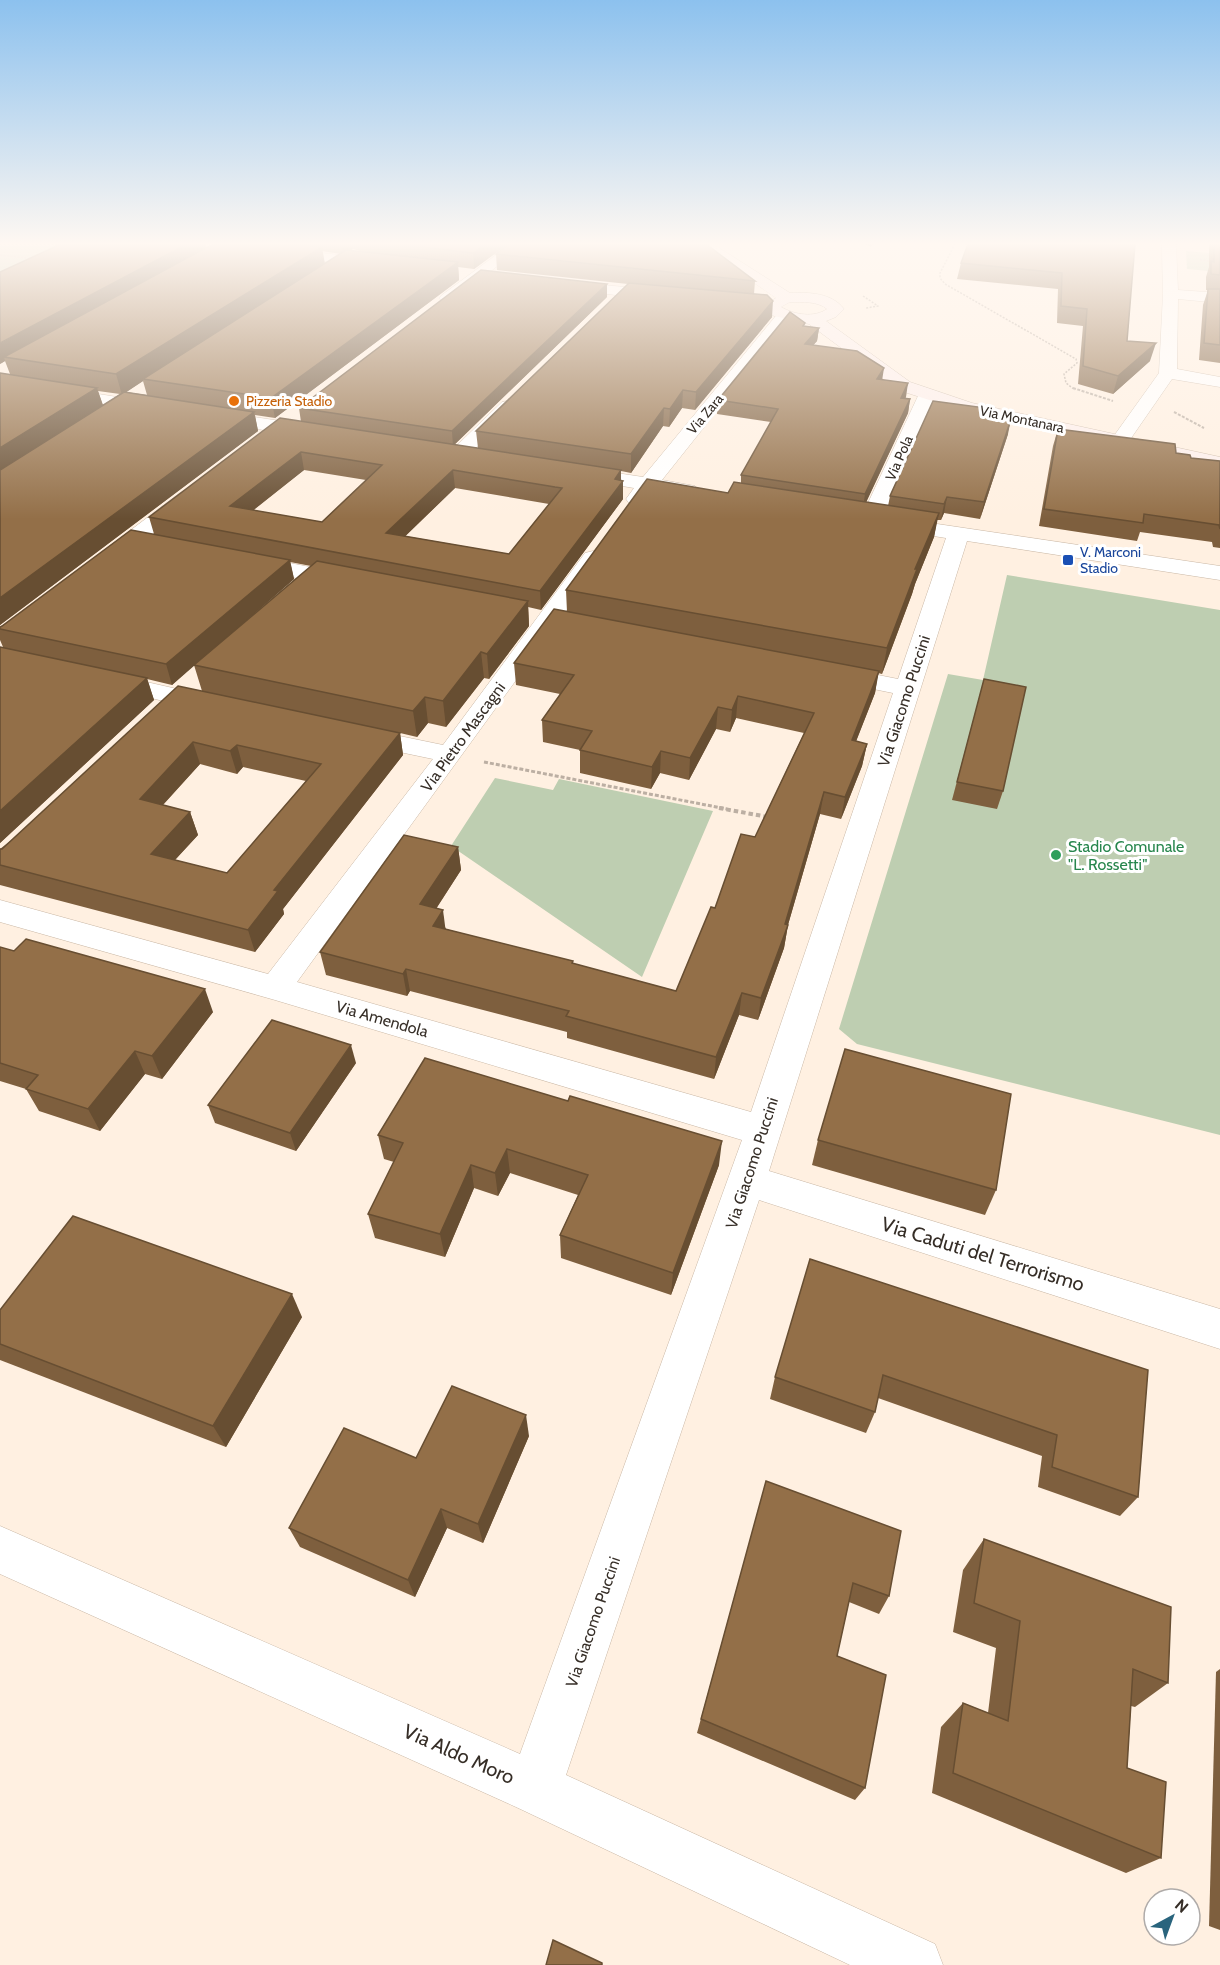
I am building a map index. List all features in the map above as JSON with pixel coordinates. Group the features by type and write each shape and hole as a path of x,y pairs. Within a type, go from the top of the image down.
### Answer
{"main road":[{"name":"Via Montanara","path":"835,336 904,386 927,396 1220,463"}],"street":[{"name":"Via Zara","path":"647,484 755,336"},
{"path":"1120,440 1168,373 1169,336"},
{"path":"1168,373 1220,382"},
{"path":"2,376 125,404 172,411"},
{"path":"103,418 143,392"},
{"path":"458,455 519,394"},
{"name":"Via Pola","path":"871,520 927,396"},
{"path":"254,446 299,411"},
{"path":"196,414 335,436"},
{"path":"436,452 482,459"},
{"path":"553,469 706,493"},
{"path":"95,568 144,542 207,482"},
{"name":"Via Pietro Mascagni","path":"275,988 450,755 647,484"},
{"path":"848,516 1220,573"},
{"name":"Via Giacomo Puccini","path":"535,1788 747,1180 958,534"},
{"path":"224,557 363,584"},
{"path":"290,598 316,575"},
{"path":"815,671 909,689"},
{"path":"153,720 204,674"},
{"path":"89,677 235,709"},
{"path":"337,730 450,755"},
{"name":"Via Amendola","path":"0,911 275,988 762,1131"},
{"name":"Via Caduti del Terrorismo","path":"747,1180 1220,1329"},
{"name":"Via Aldo Moro","path":"0,1550 535,1788 914,1965"}],"path":[{"path":"1035,336 1076,359 1077,363 1064,374 1066,383 1075,390 1114,402"},
{"path":"1165,408 1210,431"},
{"path":"450,755 778,819"}],"green space":[{"name":"Stadio Comunale \"L. Rossetti\"","path":"1007,575 1220,610 1220,1135 857,1044 839,1029 948,674 983,680"},
{"path":"495,778 553,790 559,779 713,811 642,977 451,846"}],"building":[{"path":"0,336 14,336 0,343"},
{"path":"43,336 178,336 116,374 4,357"},
{"path":"211,336 357,336 271,398 143,379"},
{"path":"394,336 552,336 452,431 299,408"},
{"path":"575,336 744,336 696,392 683,390 670,409 664,408 631,454 476,431"},
{"path":"771,336 812,336 805,344 857,351 884,368 877,379 908,383 901,398 910,399 865,494 741,475 778,409 718,400"},
{"path":"1085,336 1127,336 1127,341 1156,343 1118,376 1083,366"},
{"path":"1205,336 1220,336 1220,345 1204,343"},
{"path":"0,373 97,388 0,448"},
{"path":"124,392 254,412 0,598 0,470"},
{"path":"933,401 986,408 983,415 1011,419 984,502 947,497 944,504 890,496"},
{"path":"280,418 621,470 615,479 623,481 540,591 149,517","holes":["301,452 382,465 322,522 230,506","453,470 555,487 562,488 509,554 386,533"]},
{"path":"1058,429 1175,444 1176,453 1190,455 1191,458 1220,461 1220,529 1219,525 1144,514 1143,523 1044,509"},
{"path":"647,479 728,493 734,482 939,513 915,569 917,569 887,648 566,590"},
{"path":"131,530 290,560 166,664 0,629 0,627"},
{"path":"317,561 528,601 487,654 481,652 443,701 425,697 413,711 194,665"},
{"path":"554,609 879,671 852,740 867,744 845,797 824,792 785,924 788,925 761,998 742,993 716,1057 566,1016 569,1011 406,969 403,974 320,952 404,835 458,847 420,904 443,910 433,926 573,961 572,963 676,991 711,907 715,908 741,834 755,837 814,713 738,696 732,710 718,707 690,758 661,751 652,767 580,750 592,731 542,720 574,675 514,663"},
{"path":"0,647 147,678 0,811"},
{"path":"984,679 1026,687 1003,791 957,782"},
{"path":"178,686 400,733 274,890 278,891 248,930 0,865 0,849","holes":["193,742 230,751 237,745 321,764 227,873 151,854 190,812 140,799"]},
{"path":"26,939 205,989 152,1056 135,1051 88,1109 26,1089 38,1075 0,1063 0,947 14,951"},
{"path":"272,1020 351,1045 290,1133 208,1105"},
{"path":"845,1049 1011,1094 996,1190 818,1140"},
{"path":"425,1058 568,1101 570,1096 722,1141 673,1273 560,1235 588,1175 507,1149 495,1173 471,1165 440,1234 368,1214 403,1143 378,1135"},
{"path":"73,1216 292,1294 213,1426 0,1344 0,1310"},
{"path":"810,1259 1148,1370 1138,1497 1052,1467 1057,1435 883,1375 875,1412 775,1377"},
{"path":"452,1386 526,1415 478,1524 441,1509 408,1580 289,1528 344,1428 416,1458"},
{"path":"766,1481 901,1531 889,1596 853,1583 837,1656 886,1675 865,1788 701,1719"},
{"path":"984,1539 1171,1607 1168,1683 1133,1669 1127,1768 1166,1782 1161,1858 953,1773 963,1703 1008,1721 1020,1621 974,1603"},
{"path":"553,1940 602,1963 602,1965 546,1965"}],"place":[{"name":"Pizzeria Stadio","path":"234,401"},
{"name":"V. Marconi Stadio","path":"1068,560"},
{"name":"Stadio Comunale \"L. Rossetti\"","path":"1056,855"}]}
